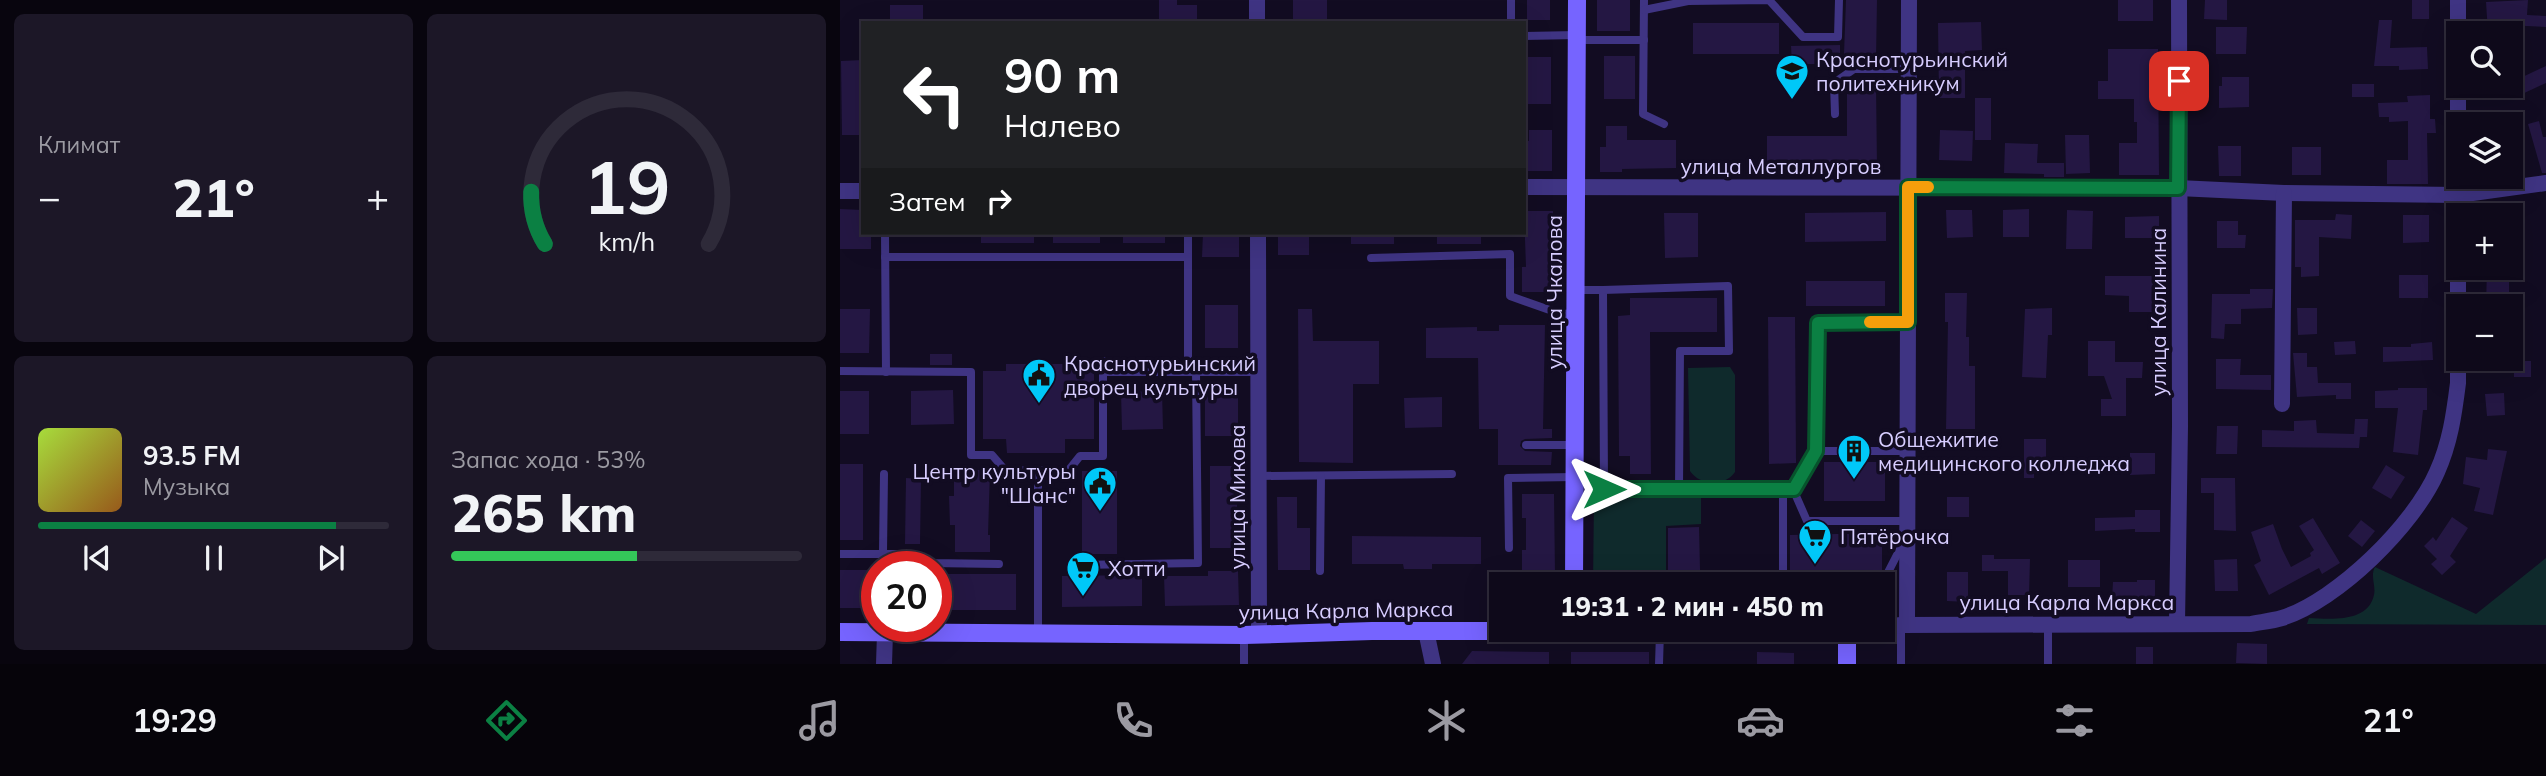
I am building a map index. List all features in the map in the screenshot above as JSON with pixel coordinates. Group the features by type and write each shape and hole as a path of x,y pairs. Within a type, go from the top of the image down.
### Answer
{"main road":[{"name":"улица Чкалова","path":"1574,572 1577,0"},
{"name":"улица Карла Маркса","path":"952,633 1489,631"},
{"name":"улица Карла Маркса","path":"840,632 861,632"},
{"path":"1847,642 1847,664"}],"street":[{"path":"1257,0 1257,21"},
{"path":"1904,625 1908,451 1909,0"},
{"name":"улица Калинина","path":"2177,624 2180,426 2179,0"},
{"name":"улица Карла Маркса","path":"1895,626 2250,624 2283,617 2324,597 2367,563 2407,520 2436,474 2452,430 2458,383 2458,0"},
{"name":"улица Металлургов","path":"1526,187 2178,188 2284,193 2458,195 2546,183"},
{"path":"840,191 861,191"},
{"path":"2282,404 2284,193"},
{"name":"улица Микова","path":"1251,634 1258,476 1258,235"},
{"path":"1426,631 1433,664"},
{"path":"884,664 885,642"}],"lane":[{"path":"1511,0 1511,21"},
{"path":"1644,0 1643,114 1664,124"},
{"path":"1644,10 1688,1 1769,1 1803,37 1838,37 1839,0"},
{"path":"1526,36 1644,40"},
{"path":"1835,114 1834,83 1854,69 1909,69"},
{"path":"885,235 886,372"},
{"path":"1078,565 1198,563 1188,235"},
{"path":"1371,258 1510,254 1510,296 1561,314 1577,313"},
{"path":"885,257 1188,257"},
{"path":"1577,290 1728,286 1729,351 1680,352 1679,489"},
{"path":"1603,290 1604,489"},
{"path":"1794,489 1816,451 1818,323 1908,322"},
{"path":"840,372 971,372 971,455 992,455 1004,470 1068,471 1080,456 1103,456 1102,361"},
{"path":"1103,372 1258,372"},
{"path":"1526,445 1576,445"},
{"path":"1816,451 1908,451"},
{"path":"1038,471 1038,634"},
{"path":"883,551 884,474"},
{"path":"1258,476 1452,474"},
{"path":"1320,571 1321,476"},
{"path":"1509,548 1508,478 1575,483 1604,489 1794,489"},
{"path":"1783,489 1783,572"},
{"path":"1794,489 1807,521 1907,521"},
{"path":"1888,572 1900,547 1907,547"},
{"path":"840,554 861,554"},
{"path":"952,564 999,565"},
{"path":"2048,624 2048,664"},
{"path":"1901,664 1904,625"},
{"path":"1244,664 1251,634"},
{"path":"1659,664 1660,642"}],"green space":[{"path":"1730,367 1735,375 1735,472 1725,480 1706,482 1690,471 1688,368"},
{"path":"1594,497 1701,497 1701,524 1666,526 1666,572 1593,572"},
{"path":"2546,558 2546,625 2307,624 2309,618 2347,617 2364,611 2374,595 2375,567 2476,614"}],"building":[{"path":"1159,0 1177,0 1177,5 1197,5 1197,21 1159,21"},
{"path":"1293,0 1327,0 1327,21 1293,21"},
{"path":"1527,0 1550,0 1550,20 1527,20"},
{"path":"1597,0 1630,0 1630,31 1597,31"},
{"path":"1846,0 1877,0 1876,60 1865,60 1865,54 1844,54"},
{"path":"2118,0 2153,0 2153,21 2118,21"},
{"path":"2205,0 2227,0 2227,20 2204,19"},
{"path":"2412,0 2429,0 2429,19 2412,19"},
{"path":"2528,0 2527,15 2546,16 2546,27 2523,26 2523,21 2487,21 2486,2"},
{"path":"890,5 923,5 923,21 890,21"},
{"path":"2379,20 2392,20 2390,48 2427,47 2428,69 2399,70 2399,66 2374,66"},
{"path":"1981,22 1982,50 1965,51 1965,98 1939,98 1938,23"},
{"path":"1693,23 1779,23 1779,54 1693,54"},
{"path":"2216,27 2247,27 2246,54 2216,54"},
{"path":"1840,45 1840,64 1792,64 1791,46"},
{"path":"2108,49 2158,49 2159,175 2119,175 2119,143 2137,143 2137,122 2134,122 2134,99 2098,99 2098,81 2108,81"},
{"path":"1604,56 1635,56 1635,99 1604,99"},
{"path":"1526,57 1551,57 1551,104 1526,104"},
{"path":"861,60 861,135 842,135 841,61"},
{"path":"2546,66 2546,83 2523,94 2523,77"},
{"path":"2222,77 2249,77 2249,107 2219,108 2219,86 2222,86"},
{"path":"1852,79 1869,79 1869,84 1876,84 1877,167 1767,167 1767,136 1847,136 1847,82"},
{"path":"2352,84 2374,84 2374,97 2352,97"},
{"path":"2430,95 2430,119 2435,119 2436,133 2427,133 2428,184 2387,184 2387,160 2408,160 2408,121 2389,122 2389,117 2379,117 2378,103 2408,102 2407,96"},
{"path":"1975,98 1991,98 1991,140 1975,140"},
{"path":"2539,121 2543,137 2546,137 2546,173 2542,173 2528,124"},
{"path":"1606,126 1627,126 1627,140 1676,140 1676,168 1600,172 1600,147 1606,147"},
{"path":"1529,130 1552,130 1552,171 1526,171 1526,141 1529,141"},
{"path":"1940,130 1973,131 1972,161 1939,160"},
{"path":"2065,135 2089,135 2090,173 2066,174"},
{"path":"2005,143 2038,144 2037,163 2064,163 2064,177 2004,173"},
{"path":"2218,146 2241,146 2241,176 2219,176"},
{"path":"2292,147 2321,147 2321,175 2292,175"},
{"path":"840,209 861,210 861,235 871,235 871,249 840,249"},
{"path":"2029,209 2029,237 2003,237 2003,210"},
{"path":"1946,210 1972,210 1973,237 1947,238"},
{"path":"2067,210 2093,211 2092,249 2066,249"},
{"path":"1526,211 1553,211 1553,292 1522,292 1522,267 1526,267"},
{"path":"1886,212 1886,241 1805,242 1805,213"},
{"path":"1664,213 1698,213 1698,257 1665,258"},
{"path":"2336,214 2352,215 2351,239 2319,237 2319,276 2301,277 2301,267 2295,267 2295,220 2335,220"},
{"path":"2403,215 2429,215 2429,242 2403,243"},
{"path":"2159,216 2159,238 2125,238 2125,217"},
{"path":"2217,221 2238,221 2238,235 2246,235 2245,248 2217,248"},
{"path":"981,235 1034,235 1034,243 981,243"},
{"path":"1053,235 1100,235 1100,243 1053,243"},
{"path":"1123,235 1165,235 1165,243 1123,243"},
{"path":"1203,235 1239,235 1239,257 1202,257"},
{"path":"1278,235 1309,235 1309,255 1278,255"},
{"path":"1351,235 1394,235 1394,244 1351,244"},
{"path":"1437,235 1481,235 1481,244 1437,244"},
{"path":"2399,275 2428,275 2428,298 2399,298"},
{"path":"2105,276 2160,276 2160,312 2129,312 2129,296 2105,295"},
{"path":"2487,280 2509,280 2509,294 2486,294"},
{"path":"1806,281 1885,281 1885,306 1806,306"},
{"path":"2250,289 2273,289 2272,308 2241,309 2241,324 2225,324 2224,339 2211,338 2212,294 2250,294"},
{"path":"1945,293 1967,293 1966,337 1969,337 1969,366 1975,366 1975,429 1946,429 1948,322 1945,322"},
{"path":"1630,298 1717,298 1717,332 1650,332 1651,474 1630,474 1630,456 1619,456 1618,316 1630,315"},
{"path":"1205,305 1238,305 1238,348 1205,348"},
{"path":"2052,308 2052,335 2048,335 2046,378 2022,377 2025,309"},
{"path":"2297,308 2317,308 2317,334 2298,335"},
{"path":"840,309 870,309 869,353 840,353"},
{"path":"1298,309 1312,309 1313,341 1379,341 1379,384 1353,384 1353,463 1299,462"},
{"path":"1768,317 1795,317 1796,463 1769,464"},
{"path":"1499,325 1545,325 1543,429 1552,429 1552,438 1525,439 1520,446 1525,451 1552,452 1551,465 1498,465 1498,429 1479,429 1478,358 1426,358 1426,328 1477,327 1477,331 1499,331"},
{"path":"2088,341 2115,341 2115,362 2143,362 2142,378 2126,378 2126,416 2101,416 2101,399 2112,399 2104,376 2088,376"},
{"path":"2355,341 2356,354 2335,355 2334,342"},
{"path":"2432,342 2433,360 2383,362 2383,347 2411,347 2411,344"},
{"path":"2293,353 2307,353 2307,367 2317,367 2318,383 2351,383 2351,399 2336,399 2336,395 2297,397"},
{"path":"930,354 952,354 952,365 930,365"},
{"path":"2216,359 2241,359 2240,375 2271,375 2271,390 2216,389"},
{"path":"2523,361 2531,361 2531,377 2514,377 2514,371 2523,371"},
{"name":"Краснотурьинский дворец культуры","path":"1006,364 1069,364 1069,370 1094,370 1094,439 1065,439 1065,453 1007,453 1006,439 983,439 983,371 1006,371"},
{"path":"2427,388 2427,410 2423,410 2418,455 2393,452 2398,408 2375,408 2375,391"},
{"path":"953,390 954,424 911,425 911,391"},
{"path":"840,391 869,391 869,434 840,434"},
{"path":"1162,391 1163,429 1122,430 1121,392"},
{"path":"1205,391 1238,391 1238,436 1205,436"},
{"path":"2504,393 2505,415 2487,416 2485,394"},
{"path":"1442,397 1442,427 1405,428 1404,398"},
{"path":"2355,419 2368,419 2367,437 2360,437 2359,448 2262,447 2262,430 2294,431 2294,421 2316,420 2317,433 2354,434"},
{"path":"2217,426 2238,426 2237,454 2216,454"},
{"path":"2024,439 2046,439 2046,464 2034,464 2034,478 2024,478"},
{"path":"2488,449 2507,451 2493,515 2474,511 2480,488 2463,484 2466,457 2487,460"},
{"path":"2130,453 2155,453 2155,474 2130,475"},
{"name":"Общежитие медицинского колледжа","path":"1824,462 1885,462 1885,501 1824,501"},
{"path":"840,464 863,464 863,540 840,540"},
{"path":"2386,465 2405,477 2391,499 2372,488"},
{"path":"1210,466 1237,466 1237,548 1210,548"},
{"path":"954,470 990,470 990,552 955,552 955,525 950,525 949,496 954,496"},
{"name":"Центр культуры \"Шанс\"","path":"1082,471 1117,471 1117,554 1082,554"},
{"path":"906,478 921,479 920,544 905,544"},
{"path":"2201,478 2235,478 2236,531 2214,530 2214,493 2201,493"},
{"path":"1522,494 1554,494 1555,572 1522,572 1522,550 1526,550 1526,518 1522,518"},
{"path":"1277,497 1297,497 1297,528 1310,528 1310,570 1278,570"},
{"path":"1947,497 1969,497 1969,517 1947,517"},
{"path":"2135,510 2160,510 2160,532 2135,532 2135,529 2095,531 2095,518 2135,517"},
{"path":"2452,517 2468,528 2450,556 2456,562 2442,575 2431,564 2437,559 2424,546 2433,537 2436,541"},
{"path":"2313,518 2340,563 2322,574 2319,568 2269,595 2254,565 2261,561 2251,532 2273,524 2291,567 2311,556 2310,553 2314,550 2299,526"},
{"path":"2361,520 2375,531 2362,547 2348,536"},
{"path":"1699,527 1700,570 1668,571 1668,528"},
{"path":"1882,533 1882,570 1790,572 1790,535"},
{"path":"1352,536 1481,537 1481,564 1432,564 1432,569 1404,569 1403,564 1352,564"},
{"path":"1982,555 1994,555 1994,559 2030,559 2029,595 2008,595 2008,571 1982,571"},
{"path":"2237,559 2238,591 2215,591 2214,560"},
{"path":"2068,560 2100,560 2100,587 2068,587"},
{"path":"840,570 861,570 861,608 840,608"},
{"path":"1208,571 1238,571 1239,605 1165,606 1164,576 1208,576"},
{"path":"1947,572 1968,572 1968,602 1947,601"},
{"path":"952,574 1016,574 1016,610 952,610"},
{"path":"1142,575 1142,606 1062,607 1062,576"},
{"path":"2155,580 2155,603 2137,603 2137,599 2112,599 2113,582"},
{"path":"2237,643 2267,644 2267,664 2236,663"},
{"path":"2136,647 2153,647 2153,664 2136,664"},
{"path":"1472,651 1549,652 1549,664 1462,664"},
{"path":"1571,652 1649,652 1649,664 1571,664"},
{"path":"1757,652 1794,653 1794,664 1757,664"}],"slow traffic":[{"path":"1870,322 1908,322 1908,187 1928,187"}],"place":[{"name":"Краснотурьинский политехникум","path":"1792,101"},
{"name":"Краснотурьинский дворец культуры","path":"1039,405"},
{"name":"Общежитие медицинского колледжа","path":"1854,481"},
{"name":"Центр культуры \"Шанс\"","path":"1100,513"},
{"name":"Пятёрочка","path":"1815,566"},
{"name":"Хотти","path":"1083,598"}],"route":[{"path":"1604,489 1794,489 1816,451 1818,323 1908,322 1908,187 2178,188 2179,81"}]}
